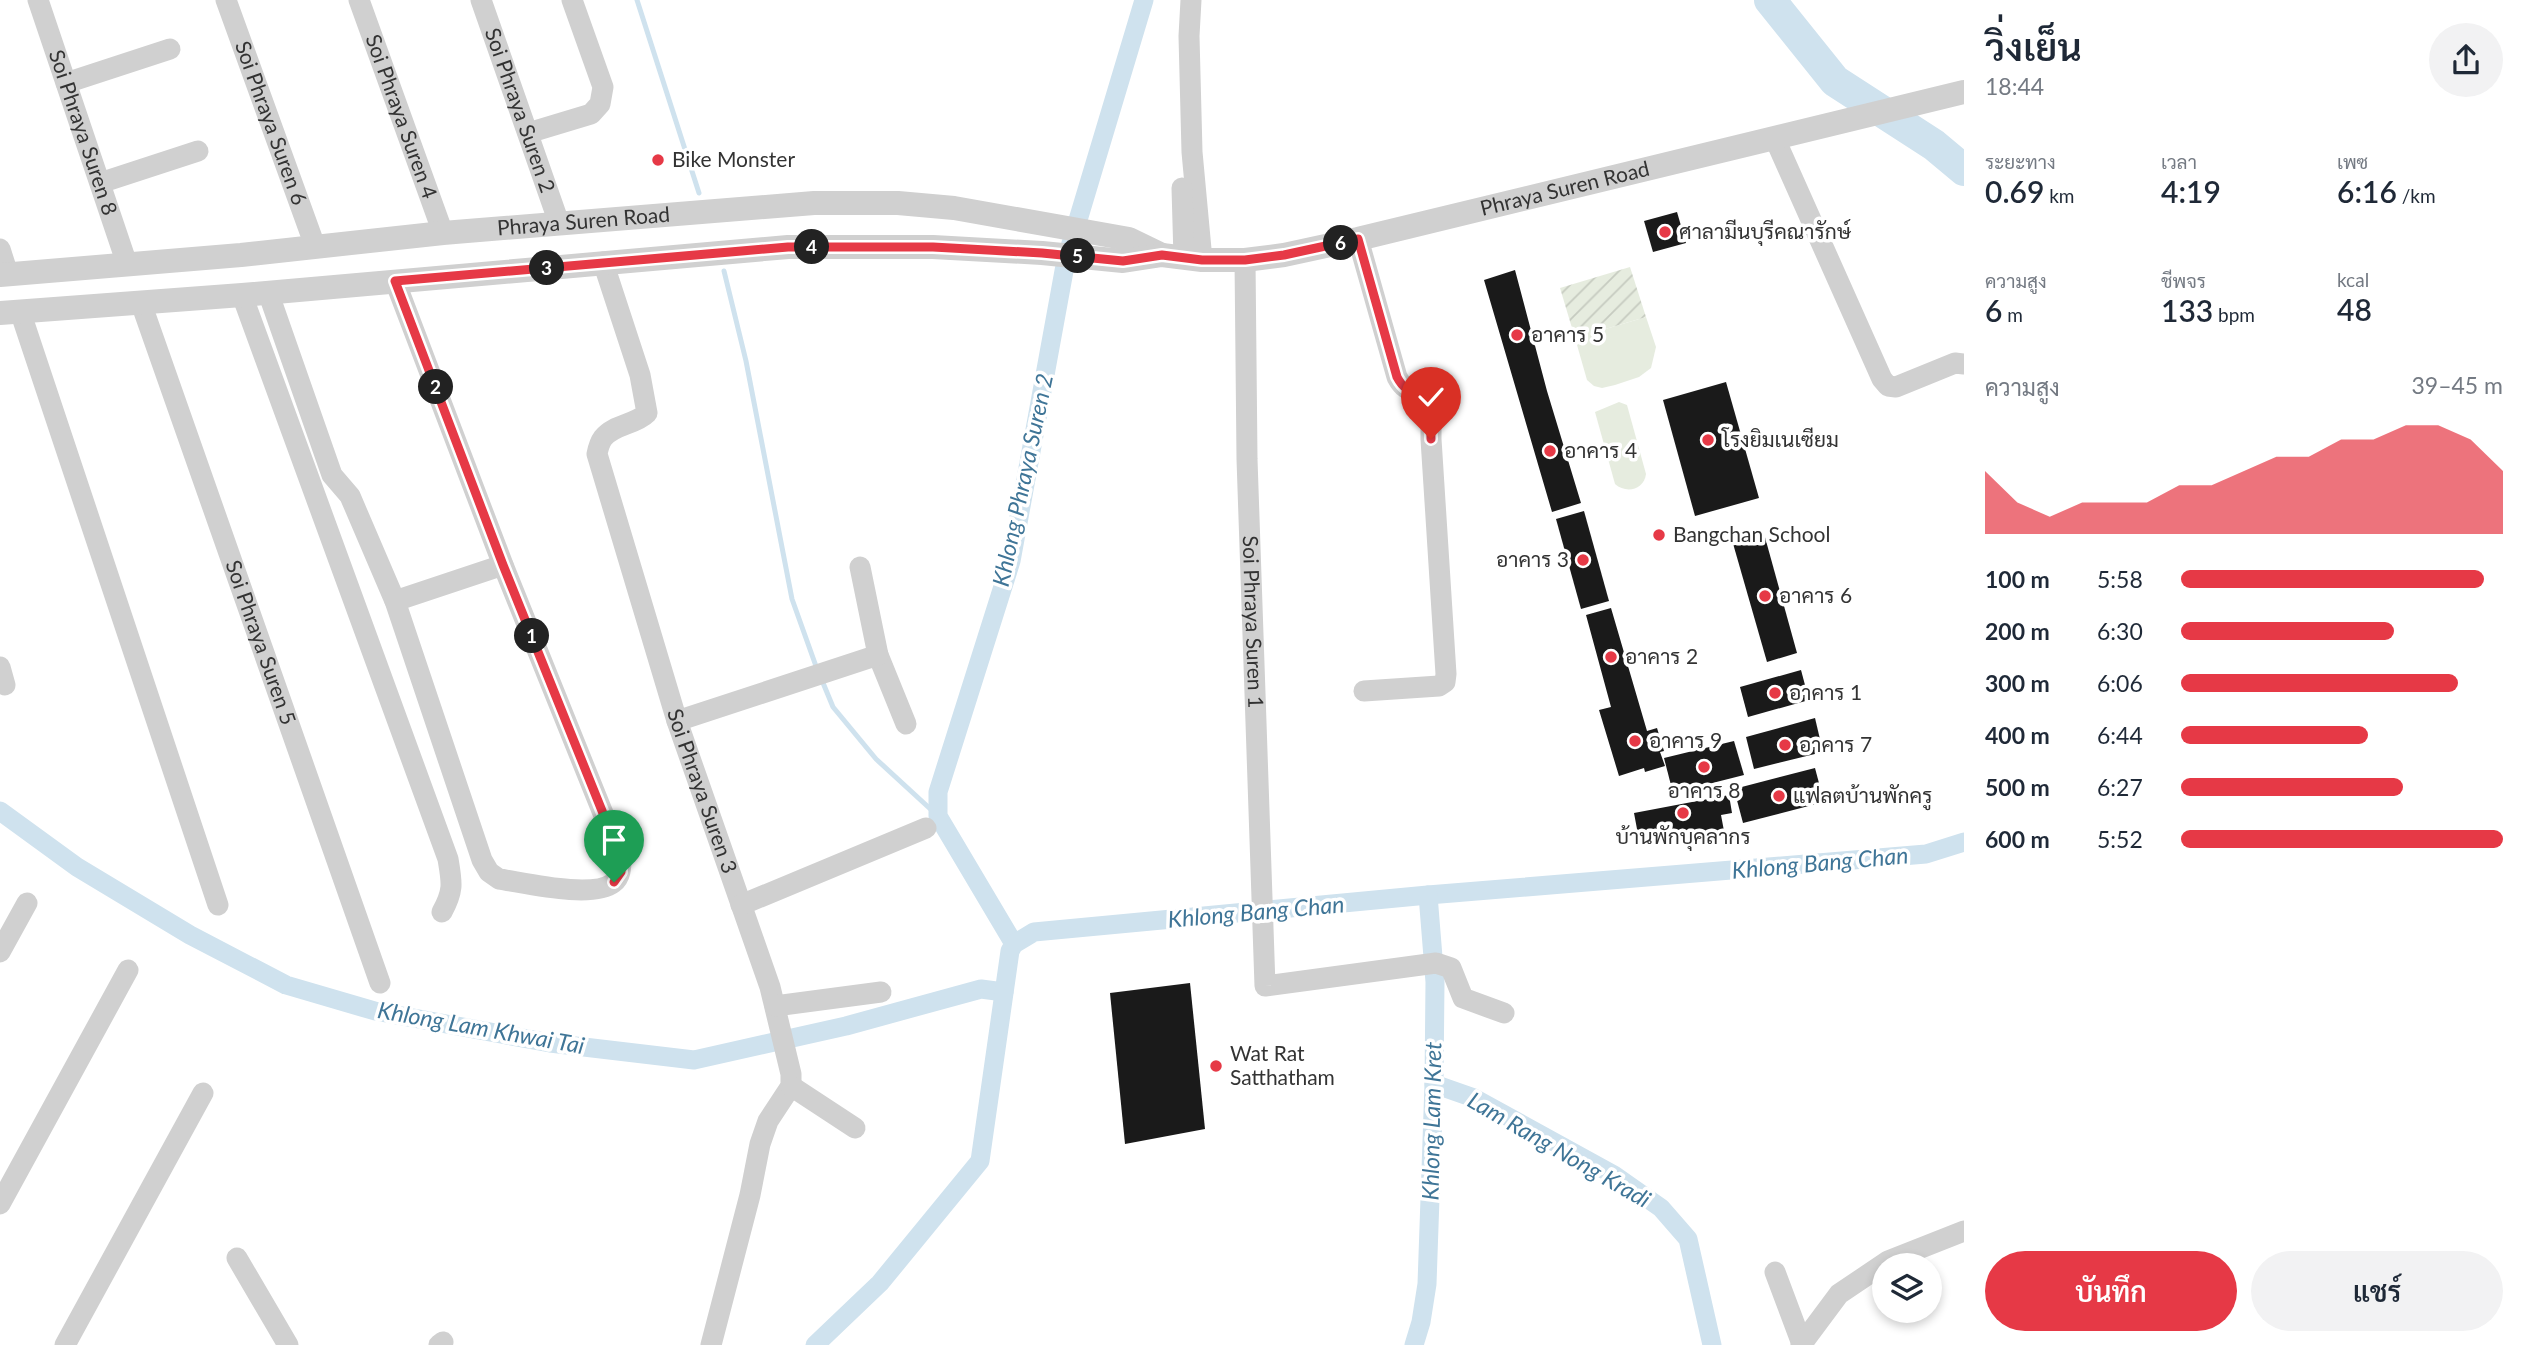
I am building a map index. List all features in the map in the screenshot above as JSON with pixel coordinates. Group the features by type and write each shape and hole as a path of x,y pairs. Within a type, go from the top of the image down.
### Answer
{"street":[{"name":"Soi Phraya Suren 8","path":"38,0 127,264"},
{"name":"Soi Phraya Suren 6","path":"226,0 314,246"},
{"name":"Soi Phraya Suren 4","path":"359,0 443,233"},
{"name":"Soi Phraya Suren 2","path":"481,0 559,223"},
{"path":"527,133 591,114 600,104 603,87 572,0"},
{"path":"1183,257 1182,188 1192,152 1188,36 1191,0"},
{"path":"66,83 170,48"},
{"name":"Phraya Suren Road","path":"4,274 814,202 898,203 954,208 1046,223 1104,247 1123,261 1183,257 1245,260 1284,255 1358,239 1964,92"},
{"path":"1775,139 1882,379 1888,386 1896,387 1955,363 1964,364"},
{"path":"100,183 198,151"},
{"path":"1358,239 1397,377 1402,387 1428,397 1431,404 1446,674 1445,682 1439,686 1364,691"},
{"name":"Phraya Suren Road","path":"10,312 242,295 788,247 933,247 1042,253 1104,247"},
{"path":"0,249 10,312 218,905"},
{"name":"Soi Phraya Suren 1","path":"1245,260 1247,459 1265,986 1436,963 1451,968 1463,998 1504,1013"},
{"name":"Soi Phraya Suren 3","path":"603,262 640,375 648,413 640,421 615,428 603,438 597,454 677,721 776,1010 791,1080"},
{"path":"268,292 332,475 350,496 394,601 482,860 489,872 499,879 581,891 600,889 614,882 621,872 621,858 503,565 395,281"},
{"path":"242,295 448,859 452,881 451,895 442,912"},
{"name":"Soi Phraya Suren 5","path":"141,303 380,983"},
{"path":"394,601 503,565"},
{"path":"860,567 878,654 905,724"},
{"path":"677,721 878,654"},
{"path":"741,905 926,828"},
{"path":"0,952 27,903"},
{"path":"0,1204 128,970"},
{"path":"776,1010 881,992"},
{"path":"711,1345 750,1195 760,1144 768,1121 791,1080 855,1128"},
{"path":"65,1345 203,1093"},
{"path":"1802,1345 1839,1294 1888,1261 1964,1231"},
{"path":"237,1258 288,1345"},
{"path":"1775,1272 1802,1345"}],"shaded area":[{"path":"1630,267 1646,317 1575,338 1560,288"},
{"path":"1646,317 1656,347 1651,368 1639,377 1615,385 1602,388 1594,386 1587,380 1575,338"},
{"path":"1619,402 1627,405 1646,474 1642,484 1634,489 1624,489 1615,484 1595,412"}],"building":[{"name":"ศาลามีนบุรีคณารักษ์","path":"1677,212 1686,243 1653,252 1644,221"},
{"path":"1515,270 1547,391 1581,503 1552,512 1484,280"},
{"name":"โรงยิมเนเซียม","path":"1726,382 1759,498 1695,516 1663,400"},
{"name":"อาคาร 3","path":"1584,511 1609,601 1581,609 1556,519"},
{"name":"อาคาร 6","path":"1763,530 1797,653 1767,662 1732,540"},
{"path":"1611,608 1647,731 1657,728 1664,751 1660,752 1665,766 1645,772 1644,768 1619,776 1599,710 1611,707 1586,615"},
{"name":"อาคาร 1","path":"1801,670 1809,700 1748,717 1740,687"},
{"name":"อาคาร 7","path":"1815,718 1823,752 1754,769 1746,737"},
{"name":"อาคาร 8","path":"1734,741 1744,775 1673,793 1664,758"},
{"name":"แฟลตบ้านพักครู","path":"1815,768 1824,802 1743,823 1734,789"},
{"path":"1729,795 1732,813 1721,815 1724,831 1640,845 1634,813"},
{"path":"1190,983 1205,1129 1125,1144 1110,993"}],"waterway":[{"path":"637,0 699,193"},
{"name":"Khlong Phraya Suren 2","path":"1014,944 938,816 938,792 1011,561 1066,260 1144,0"},
{"path":"1770,0 1835,81 1934,145 1964,170"},
{"path":"724,271 746,361 792,599 817,669"},
{"path":"821,678 833,707 876,759 938,816"},
{"name":"Khlong Lam Khwai Tai","path":"0,811 77,867 190,935 286,985 375,1011 550,1043 694,1060 846,1026 981,989 1004,992"},
{"name":"Khlong Bang Chan","path":"815,1345 880,1283 980,1161 1010,951 1014,944 1034,932 1428,895 1926,854 1964,842"},
{"name":"Khlong Lam Kret","path":"1414,1345 1427,1284 1434,1084 1435,982 1428,895"},
{"name":"Lam Rang Nong Kradi","path":"1434,1084 1474,1098 1614,1175 1661,1208 1688,1239 1712,1345"}],"place":[{"name":"Bike Monster","path":"658,160"},
{"name":"ศาลามีนบุรีคณารักษ์","path":"1665,232"},
{"name":"อาคาร 5","path":"1517,335"},
{"name":"โรงยิมเนเซียม","path":"1708,440"},
{"name":"อาคาร 4","path":"1550,451"},
{"name":"Bangchan School","path":"1659,535"},
{"name":"อาคาร 3","path":"1583,560"},
{"name":"อาคาร 6","path":"1765,596"},
{"name":"อาคาร 2","path":"1611,657"},
{"name":"อาคาร 1","path":"1775,693"},
{"name":"อาคาร 9","path":"1635,741"},
{"name":"อาคาร 7","path":"1785,745"},
{"name":"อาคาร 8","path":"1704,767"},
{"name":"แฟลตบ้านพักครู","path":"1779,796"},
{"name":"บ้านพักบุคลากร","path":"1683,813"},
{"name":"Wat Rat Satthatham","path":"1216,1066"}],"route":[{"path":"614,882 621,872 621,858 503,565 395,281 788,247 933,247 1123,261 1162,255 1202,260 1245,260 1284,255 1358,239 1397,377 1402,387 1423,394 1430,400 1431,439"}]}
